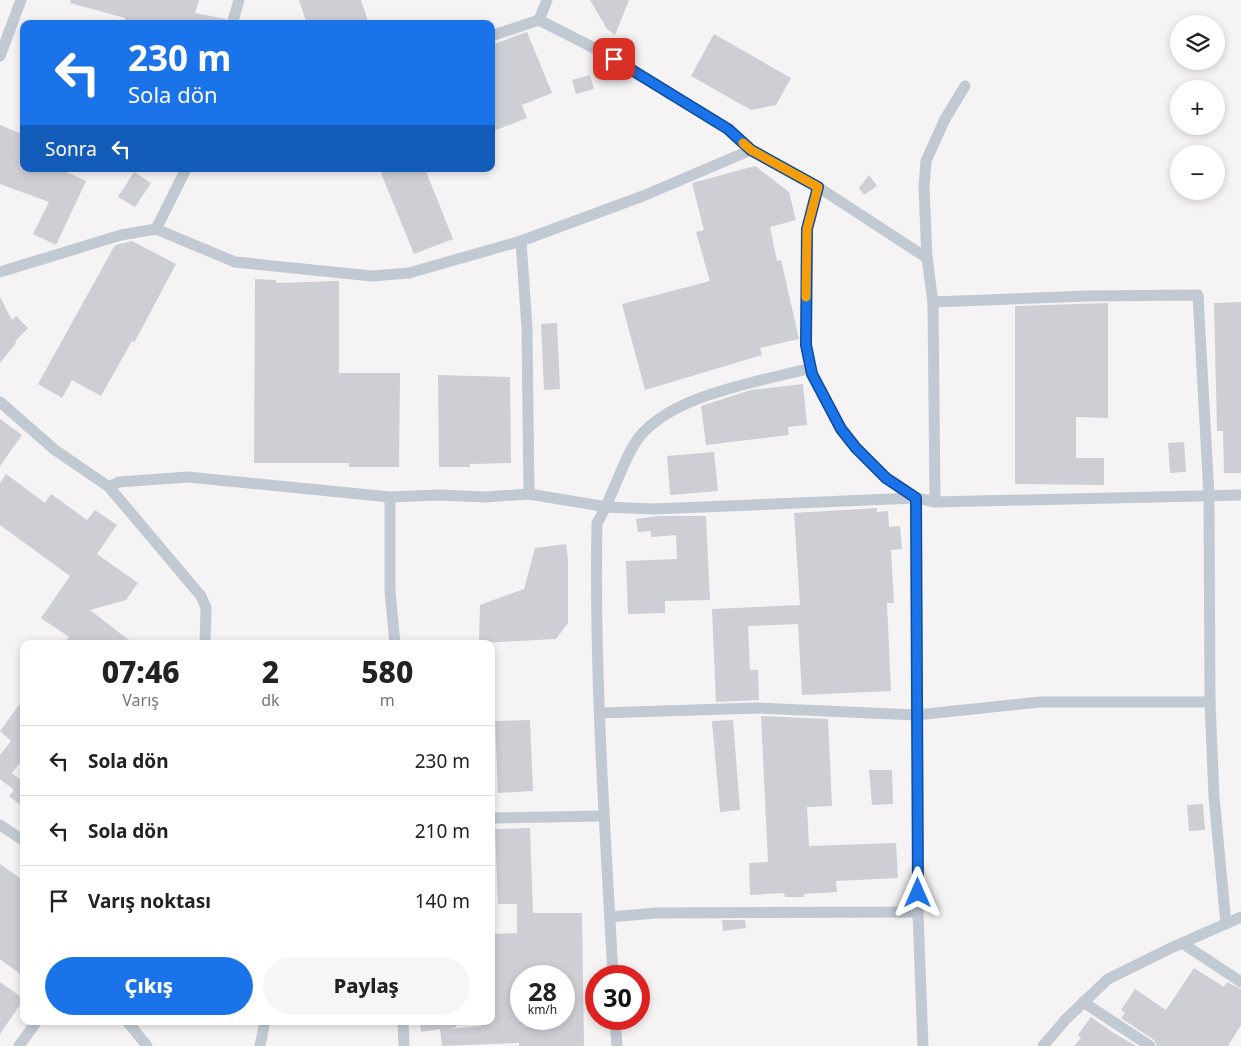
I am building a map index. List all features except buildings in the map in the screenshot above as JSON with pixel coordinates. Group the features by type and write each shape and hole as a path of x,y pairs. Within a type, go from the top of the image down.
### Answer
{"street":[{"path":"0,56 21,0"},
{"path":"233,20 238,0"},
{"path":"539,20 547,0"},
{"path":"495,35 539,20 598,50 728,129 751,150 818,187 927,258"},
{"path":"935,502 933,302 927,258 924,188 926,161 945,119 965,86"},
{"path":"0,272 121,235 156,229 235,262 372,276 409,273 521,241 643,196 751,150"},
{"path":"156,229 184,172"},
{"path":"818,187 807,229 806,345 811,368 841,429 856,448 886,478 916,498"},
{"path":"521,241 527,328 529,494"},
{"path":"933,302 1086,296 1198,295 1209,496 1210,702 1214,797 1226,924"},
{"path":"612,965 602,816 600,713 596,662 597,523 607,507 634,444 649,425 690,401 811,368"},
{"path":"0,402 55,450 108,487 202,596 206,608 205,640"},
{"path":"108,487 119,482 188,477 390,497 439,495 486,497 529,494 607,507 654,509 916,498 935,502 1241,495"},
{"path":"390,497 390,591 395,640"},
{"path":"916,498 918,912 923,1046"},
{"path":"600,713 757,708 917,715 1039,702 1210,702"},
{"path":"495,818 602,816"},
{"path":"0,825 20,838"},
{"path":"610,917 656,913 918,912"},
{"path":"1043,1046 1066,1018 1108,979 1241,917"},
{"path":"1182,943 1241,982"},
{"path":"1083,1002 1150,1046"},
{"path":"19,1046 34,1025"},
{"path":"130,1025 147,1046"},
{"path":"260,1046 264,1025"},
{"path":"403,1025 404,1046"},
{"path":"616,1030 617,1046"}],"slow traffic":[{"path":"743,143 751,150 818,187 807,229 806,297"}],"route":[{"path":"614,59 728,129 751,150 818,187 807,229 806,345 812,374 841,429 856,448 886,478 916,498 918,893"}]}
